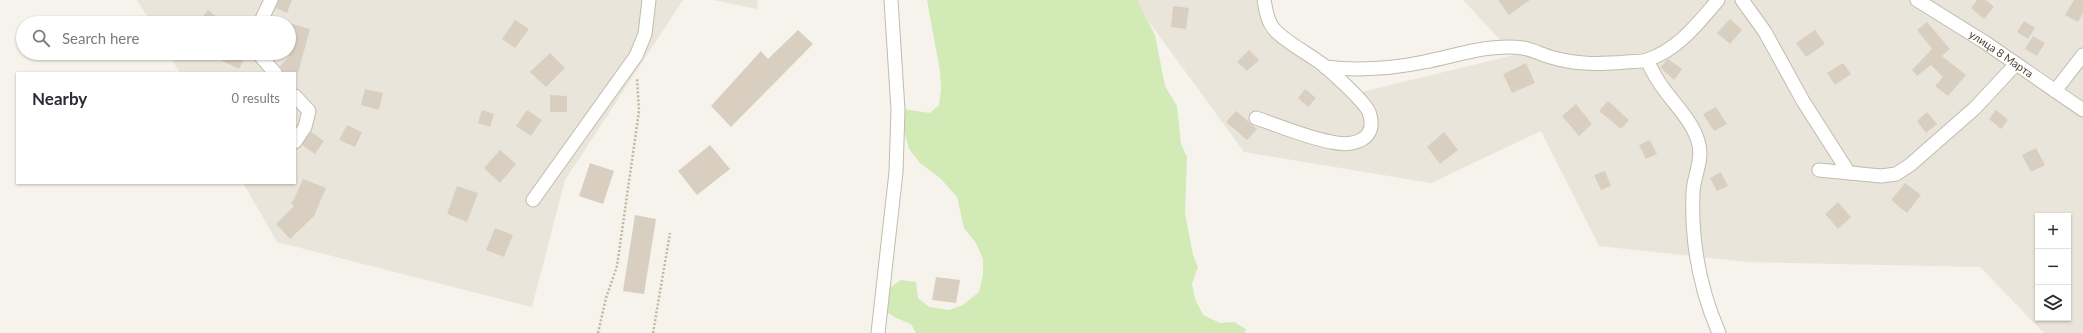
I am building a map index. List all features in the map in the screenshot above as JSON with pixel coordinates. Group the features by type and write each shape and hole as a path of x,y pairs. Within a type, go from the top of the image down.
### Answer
{"street":[{"path":"263,16 270,0"},
{"path":"533,200 636,56 645,34 649,0"},
{"path":"878,333 896,172 898,110 891,0"},
{"path":"1256,118 1331,142 1354,144 1366,138 1371,126 1368,111 1326,66 1274,29 1267,18 1264,0"},
{"path":"1326,66 1353,70 1392,67 1425,62 1468,51 1502,48 1523,48 1555,59 1593,65 1647,60 1673,48 1692,30 1718,0"},
{"path":"1742,0 1765,32 1803,101 1849,173"},
{"name":"улица 8 Марта","path":"1917,0 2016,64 2083,110"},
{"path":"2055,91 2083,55"},
{"path":"264,60 274,72"},
{"path":"1647,60 1658,82 1686,117 1699,145 1700,156 1693,191 1694,248 1701,279 1719,333"},
{"path":"1820,170 1881,176 1896,174 1910,165 1975,108 2016,64"},
{"path":"296,97 308,111 305,127 296,140"}],"path":[{"path":"598,333 606,298 617,266 637,127 639,112 636,56"},
{"path":"653,333 670,233"}],"shaded area":[{"path":"137,0 683,0 565,180 532,307 277,242 244,184 296,184 296,72 179,72 172,60 296,60 296,16 147,16"},
{"path":"713,0 758,0 757,9"},
{"path":"1133,0 1256,0 1265,31 1349,95 1514,55 1463,0 2083,0 2083,333 2044,333 1980,267 1748,262 1599,246 1541,131 1431,183 1244,152"}],"green space":[{"path":"927,0 1137,0 1155,35 1165,86 1177,106 1181,144 1187,157 1185,213 1193,255 1198,267 1192,284 1195,299 1203,315 1220,323 1234,322 1246,329 1245,333 916,333 911,324 894,317 886,311 888,289 901,280 916,282 918,298 929,307 949,310 963,305 979,292 983,274 983,259 976,243 964,228 957,197 941,179 920,163 909,149 904,130 903,109 930,113 939,105 941,89 940,71"}],"building":[{"path":"279,0 292,0 287,13 276,8"},
{"path":"1498,0 1530,0 1509,15"},
{"path":"1977,0 1986,0 1994,7 1984,19 1971,8"},
{"path":"2074,0 2083,0 2083,13 2078,22 2065,15"},
{"path":"1173,6 1189,8 1186,29 1171,27"},
{"path":"208,10 216,16 203,16"},
{"path":"1730,19 1742,30 1730,44 1717,33"},
{"path":"515,20 529,29 515,48 502,39"},
{"path":"2024,21 2035,28 2028,39 2017,32"},
{"path":"1927,22 1950,49 1942,56 1966,75 1948,96 1935,86 1943,77 1931,65 1917,76 1912,70 1932,49 1917,30"},
{"path":"296,25 310,29 298,73 283,72 280,66 286,60 296,60"},
{"path":"798,30 813,44 731,127 711,106 761,51 768,59"},
{"path":"1815,30 1825,44 1806,57 1796,43"},
{"path":"2033,36 2045,43 2037,56 2025,49"},
{"path":"1249,50 1259,60 1247,71 1237,62"},
{"path":"550,53 565,68 546,87 530,72"},
{"path":"1668,59 1682,69 1674,80 1660,67"},
{"path":"222,60 244,60 239,69"},
{"path":"1526,63 1535,83 1512,93 1503,74"},
{"path":"1843,63 1851,74 1835,85 1827,73"},
{"path":"365,89 383,93 379,110 361,105"},
{"path":"1305,89 1316,98 1308,107 1298,98"},
{"path":"550,95 567,96 567,112 550,112"},
{"path":"1608,101 1629,120 1621,129 1599,111"},
{"path":"1576,104 1592,124 1579,136 1562,116"},
{"path":"1716,107 1727,124 1714,131 1703,114"},
{"path":"482,110 494,114 490,127 478,123"},
{"path":"527,110 542,120 531,136 516,126"},
{"path":"1996,110 2008,120 2001,129 1989,119"},
{"path":"1236,111 1257,129 1247,140 1226,122"},
{"path":"1927,112 1937,124 1926,133 1917,121"},
{"path":"347,125 362,132 355,147 339,140"},
{"path":"311,132 324,141 315,154 302,145"},
{"path":"1444,132 1458,150 1440,164 1427,147"},
{"path":"1650,140 1657,154 1646,159 1639,145"},
{"path":"710,145 730,169 697,195 678,171"},
{"path":"2036,148 2045,165 2031,172 2022,155"},
{"path":"500,150 516,164 500,183 484,168"},
{"path":"590,163 614,171 603,204 579,196"},
{"path":"1605,171 1611,186 1601,190 1594,175"},
{"path":"1721,172 1728,186 1717,191 1710,178"},
{"path":"303,179 326,188 314,216 290,239 276,224 294,206 291,203"},
{"path":"1905,183 1921,195 1907,213 1891,200"},
{"path":"457,186 478,193 467,222 447,214"},
{"path":"1838,202 1851,217 1838,229 1825,214"},
{"path":"635,215 656,219 644,294 623,291"},
{"path":"495,228 513,235 504,257 486,250"},
{"path":"936,277 960,280 956,303 932,300"}]}
